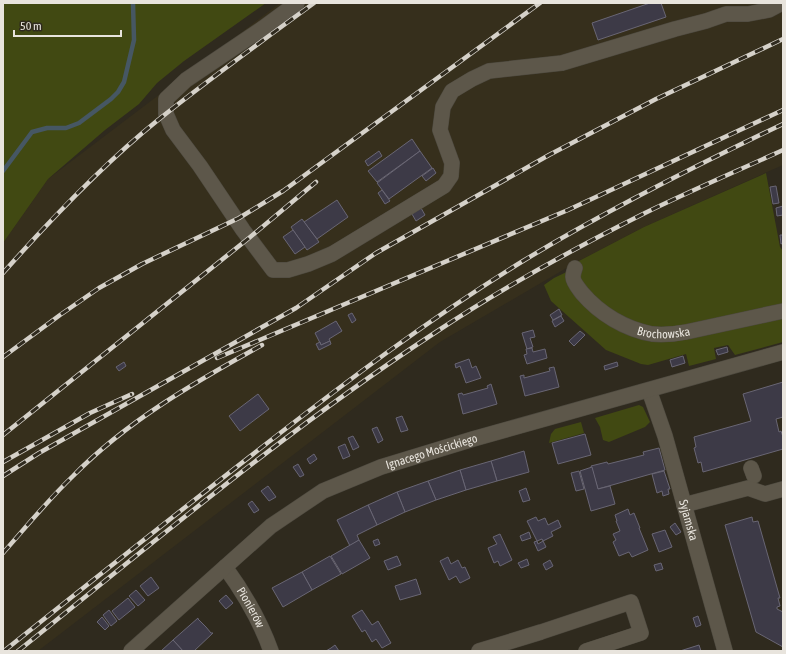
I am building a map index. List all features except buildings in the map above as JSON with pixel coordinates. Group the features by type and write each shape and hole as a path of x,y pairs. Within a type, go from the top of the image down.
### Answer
{"street":[{"path":"298,3 186,80 168,95 166,99 166,114 173,130 273,270 288,270 332,254 444,186 451,176 452,163 440,130 443,107 452,91 489,70 562,63 726,14 748,14 769,10 782,3"},
{"name":"Brochowska","path":"574,268 573,278 578,288 590,302 610,318 634,329 653,334 686,332 783,312"},
{"name":"Ignacego Mościckiego","path":"131,651 271,526 323,491 380,467 473,439 783,352"},
{"name":"Syjamska","path":"649,390 665,436 725,651"},
{"path":"684,505 748,488 765,494 783,489"},
{"name":"Pionierów","path":"225,567 242,591 258,621 271,651"},
{"path":"479,651 631,602 641,633 586,651"}],"shaded area":[{"path":"280,3 783,3 783,165 644,227 575,263 440,342 38,651 3,651 3,243 48,179"}],"green space":[{"path":"3,3 266,3 184,61 157,83 139,104 105,130 48,179 3,243"},
{"path":"766,173 780,247 783,251 783,342 735,355 728,345 714,348 716,359 689,366 686,354 648,365 641,364 606,350 551,301 544,285 554,278 579,266 577,262 644,227"},
{"path":"639,405 643,407 650,422 645,427 609,442 603,440 600,427 595,418"},
{"path":"581,422 584,433 549,443 551,434 555,429"}],"waterway":[{"path":"3,171 32,132 47,128 66,128 79,123 118,92 124,82 134,40 133,3"}],"railway":[{"path":"3,273 78,193 137,137 236,60 314,3"},
{"path":"3,357 99,288 142,264 239,218 283,191 540,3"},
{"path":"3,476 39,453 296,308 376,253 549,155 656,99 783,39"},
{"path":"217,358 568,210 783,110"},
{"path":"4,651 354,376 454,305 523,261 619,206 684,172 783,124"},
{"path":"18,651 171,527 275,446 381,369 436,332 512,285 591,241 645,213 783,150"},
{"path":"3,435 249,238 316,182"},
{"path":"3,553 64,485 94,456 116,438 139,420 187,388 262,345"},
{"path":"3,462 90,413 132,394"}]}
